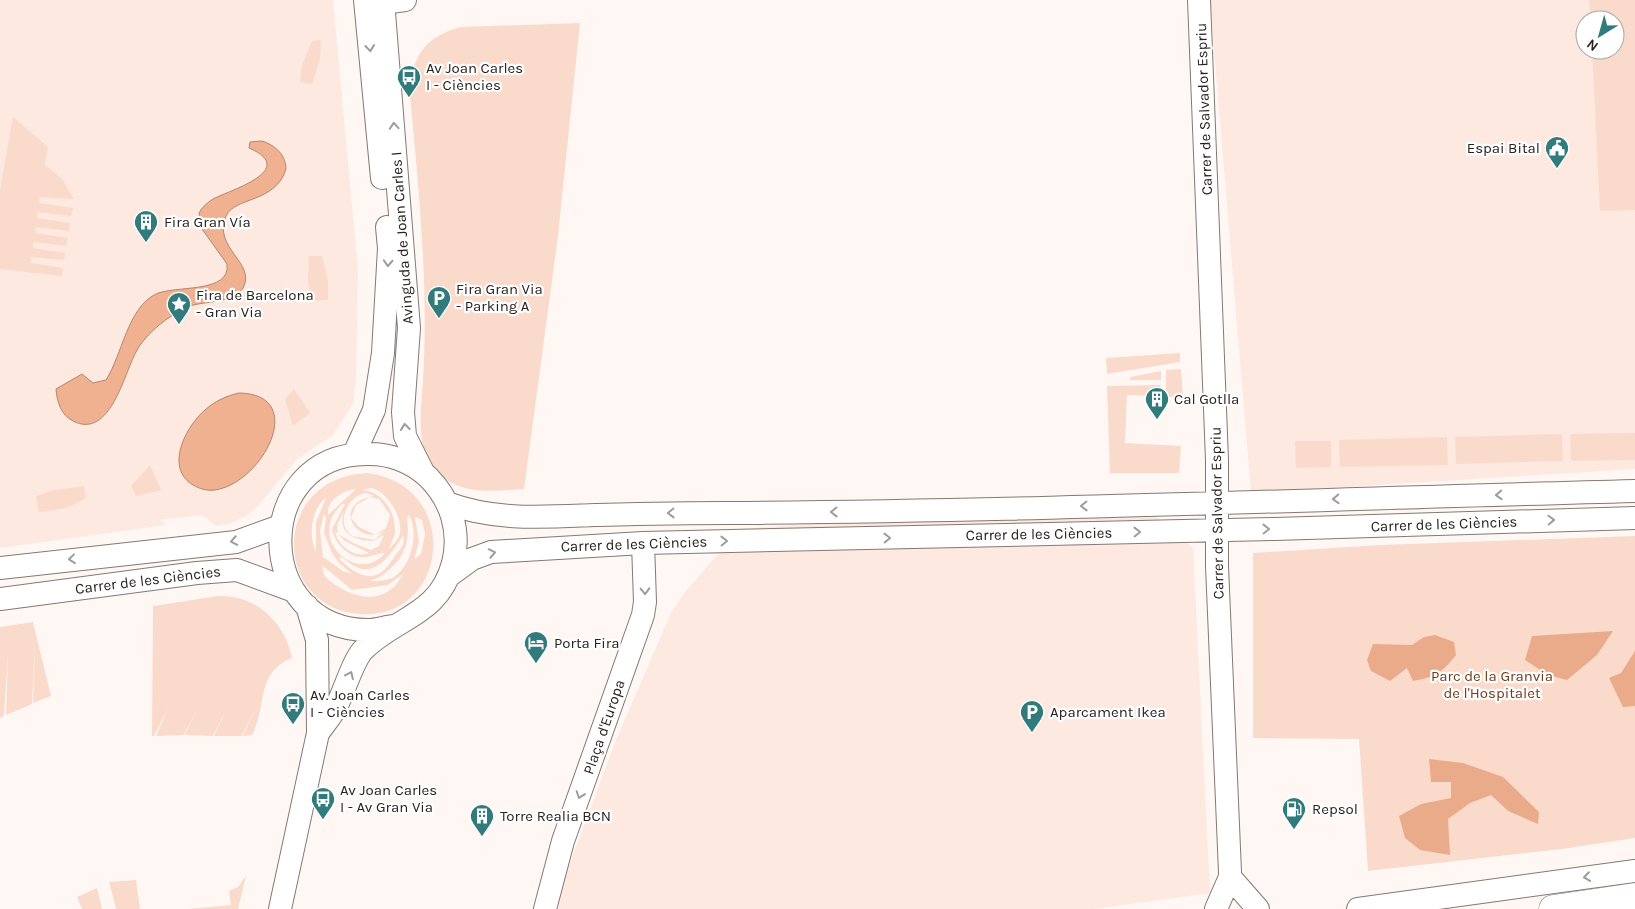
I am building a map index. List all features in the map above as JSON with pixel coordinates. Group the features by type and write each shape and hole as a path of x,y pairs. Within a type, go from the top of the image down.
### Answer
{"highway":[{"path":"1553,909 1635,897"}],"street":[{"name":"Carrer de Salvador Espriu","path":"1199,0 1230,877 1216,909"},
{"name":"Avinguda de Joan Carles I","path":"354,454 374,410 383,353 389,248 384,1"},
{"name":"Avinguda de Joan Carles I","path":"384,1 409,328 404,420 405,436 423,472"},
{"path":"280,909 318,733 317,640 300,599 284,573 279,554 280,526 289,500 305,478 328,462 354,454 378,454 394,458 423,472 436,486 447,503 455,526 456,543 450,575 436,597 417,615 394,626 362,651 334,711 318,733"},
{"name":"Carrer de les Ciències","path":"447,503 468,511 501,517 535,517 1217,503 1635,491"},
{"name":"Carrer de les Ciències","path":"450,575 472,559 491,552 643,543 1635,518"},
{"name":"Carrer de les Ciències","path":"0,568 236,542 280,526"},
{"name":"Plaça d'Europa","path":"545,909 564,841 643,614 645,602 643,543"},
{"name":"Carrer de les Ciències","path":"0,599 197,573 237,570 300,599"},
{"path":"300,599 323,618 342,626 368,630 394,626"},
{"path":"1358,909 1635,871"},
{"path":"1230,877 1258,909"}],"shaded area":[{"name":"Fira de Barcelona - Gran Via","path":"0,0 333,0 358,270 356,380 353,404 333,435 297,459 259,505 249,514 232,523 216,526 202,515 160,520 166,525 0,548"},
{"path":"1210,0 1635,0 1635,469 1251,493"},
{"path":"262,141 279,151 286,164 286,169 281,180 274,188 230,210 223,227 229,246 244,271 246,279 243,288 239,293 226,299 190,306 165,320 138,348 121,389 106,413 97,421 86,424 73,421 60,408 56,389 82,374 93,383 106,380 112,370 132,320 146,300 165,291 211,284 220,280 226,274 227,264 202,229 199,213 213,199 256,179 264,172 267,164 263,156 249,148 250,142"},
{"path":"239,393 260,397 272,408 275,422 271,439 262,456 249,472 233,484 215,490 198,488 184,478 180,468 179,458 185,436 198,417 209,407 221,399"},
{"path":"1148,510 1193,548 1210,893 1094,909 558,909 564,879 616,740 671,613 685,592 740,529 904,517"},
{"path":"1613,631 1597,655 1567,680 1548,675 1525,660 1532,636"},
{"path":"1435,635 1454,642 1456,655 1438,673 1413,681 1407,668 1390,681 1371,671 1367,660 1373,644 1412,645 1424,637"},
{"path":"1635,651 1635,706 1623,707 1609,678 1621,673"},
{"path":"1429,759 1463,763 1503,777 1539,812 1538,824 1508,811 1491,795 1470,803 1448,819 1450,855 1420,850 1405,838 1399,816 1421,804 1451,798 1451,782 1431,782"}],"green space":[{"path":"1589,0 1635,0 1635,210 1600,211 1592,60 1625,60 1625,10 1590,10"},
{"path":"580,23 558,236 524,489 473,490 450,482 440,475 426,455 421,434 425,306 424,269 409,85 415,63 425,47 439,36 460,27"},
{"path":"321,40 320,59 312,84 300,82 302,66 312,41"},
{"path":"13,117 48,147 45,165 62,179 74,199 40,197 39,203 73,208 71,216 38,212 37,218 70,223 69,231 36,227 35,233 68,238 66,246 34,242 33,248 65,253 64,260 31,257 31,263 63,268 62,276 0,269 0,190"},
{"path":"309,256 322,256 328,281 328,300 312,301 308,283"},
{"path":"1180,353 1180,362 1107,374 1106,358"},
{"path":"1181,369 1183,397 1166,397 1166,370"},
{"path":"1161,371 1161,380 1130,380 1130,377"},
{"path":"1160,385 1160,396 1127,395 1125,443 1181,446 1179,473 1110,473 1107,386"},
{"path":"294,389 310,413 293,426 285,399"},
{"path":"1635,433 1635,460 1571,461 1570,434"},
{"path":"1562,434 1563,461 1456,464 1455,437"},
{"path":"1447,437 1448,465 1340,467 1339,440"},
{"path":"1295,441 1331,441 1331,467 1296,468"},
{"path":"150,465 161,490 136,496 131,486"},
{"path":"367,473 398,483 419,501 431,525 433,551 427,576 412,597 389,610 359,614 330,606 310,590 298,568 294,543 299,518 313,496 335,480","holes":["372,488 383,494 393,506 400,527 396,542 389,549 395,533 393,516 390,509 382,498 369,491 362,490","356,489 328,515 328,510 333,500 346,491","366,493 374,496 371,497 379,499 390,515 386,528 378,534 385,531 374,540 352,536 373,541 384,535 379,546 371,550 353,543 338,534 337,525 344,511 343,525 345,530 352,536 344,525 346,511 353,499","326,498 316,522 316,551 312,538 312,523 317,509","342,504 345,504 332,529 336,540 354,556 366,557 385,553 375,561 364,564 354,563 344,558 337,550 331,541 329,531 334,514","324,514 326,518 324,533 332,553 339,563 352,574 343,571 323,557 320,530","409,515 413,530 412,548 400,572 391,578 371,581 391,568 401,556 407,542 407,518","415,517 422,520 425,534 421,554 414,559 419,542","335,531 345,541 369,553 358,554 343,546","403,536 403,545 387,567 375,575 363,575 347,566 339,558 341,557 362,569 375,567 386,559","323,566 352,590 388,585 403,574 397,584 381,595 372,597 353,594 343,590 327,578 324,575"]},
{"path":"84,486 86,498 63,508 39,512 36,496 54,490"},
{"path":"369,498 356,505 351,518 353,507 360,500"},
{"path":"351,518 359,527 375,535 366,534 358,530 352,523"},
{"name":"Parc de la Granvia de l'Hospitalet","path":"1635,536 1635,838 1562,849 1368,871 1359,739 1253,738 1253,553 1381,545"},
{"path":"218,596 244,600 256,605 266,613 283,633 292,658 280,664 267,681 257,723 252,735 243,736 256,708 242,736 214,736 227,708 213,736 185,735 197,709 184,735 156,736 168,708 154,736 152,736 153,606"},
{"path":"33,622 51,696 33,703 35,643 32,704 6,715 8,655 4,716 0,718 0,627"},
{"path":"246,876 238,909 189,909 231,905 229,891 238,887"},
{"path":"136,880 140,909 116,909 109,882"},
{"path":"97,888 102,909 82,909 77,897"}],"place":[{"name":"Av Joan Carles I - Ciències","path":"409,98"},
{"name":"Espai Bital","path":"1557,169"},
{"name":"Fira Gran Vía","path":"146,243"},
{"name":"Fira Gran Via - Parking A","path":"439,319"},
{"name":"Fira de Barcelona - Gran Via","path":"179,325"},
{"name":"Cal Gotlla","path":"1157,420"},
{"name":"Porta Fira","path":"536,664"},
{"name":"Av. Joan Carles I - Ciències","path":"293,725"},
{"name":"Aparcament Ikea","path":"1032,733"},
{"name":"Av Joan Carles I - Av Gran Via","path":"323,820"},
{"name":"Repsol","path":"1294,830"},
{"name":"Torre Realia BCN","path":"482,837"}]}
